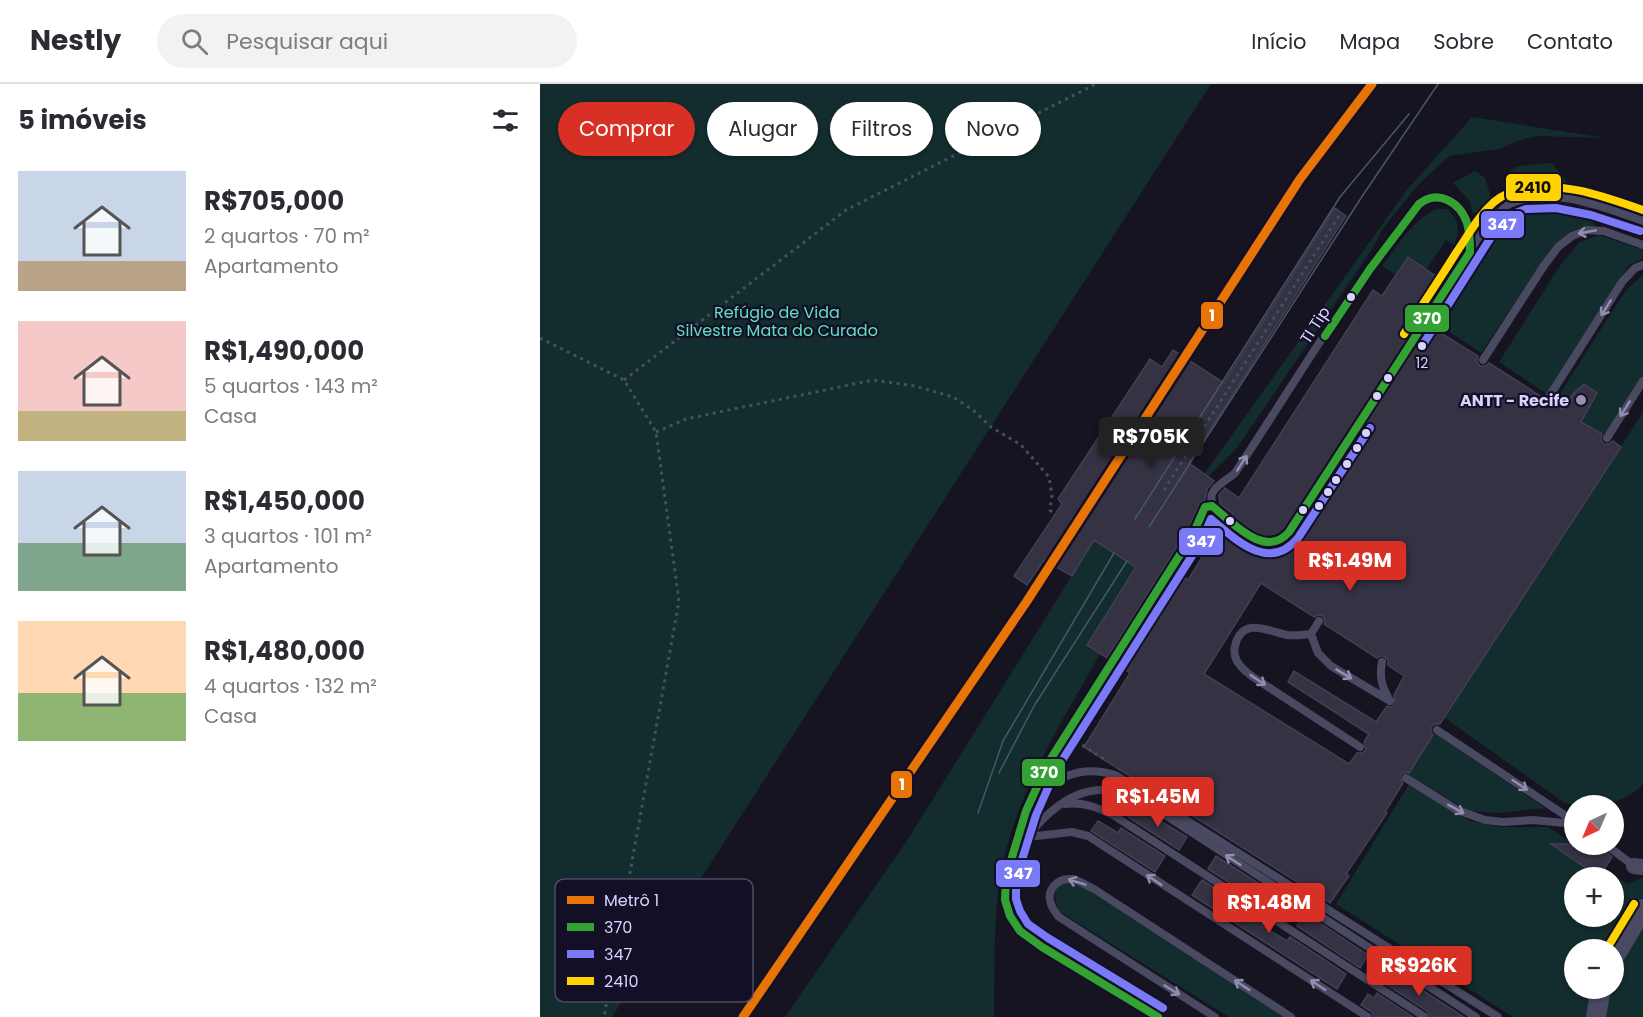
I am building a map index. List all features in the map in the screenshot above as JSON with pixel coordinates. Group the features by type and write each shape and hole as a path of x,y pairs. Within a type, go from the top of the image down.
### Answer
{"street":[{"path":"1624,940 1643,909"},
{"path":"1596,1017 1599,999"}],"lane":[{"name":"TI Tip","path":"1214,507 1210,498 1212,493 1235,473 1370,268 1422,201 1437,197 1454,203 1468,225 1470,252"},
{"path":"1424,322 1498,213 1510,204 1529,199 1552,197 1577,200 1643,221"},
{"path":"1483,360 1543,267 1558,247 1572,236 1587,230 1604,231 1643,245"},
{"path":"1547,400 1622,282 1635,268 1643,265"},
{"path":"1607,438 1643,381"},
{"name":"TI Tip","path":"1158,1017 1042,947 1020,931 1010,916 1005,900 1008,863 1026,811 1047,765 1193,534 1203,510 1207,505 1214,507"},
{"path":"1214,507 1227,517"},
{"path":"1311,634 1319,621"},
{"path":"1311,634 1286,635 1263,627 1248,629 1235,647 1236,660 1253,677 1360,747"},
{"path":"1311,634 1318,653 1331,666 1390,701 1381,686 1379,675 1382,662"},
{"path":"1437,730 1564,816"},
{"path":"1026,811 1056,780 1074,772 1094,770 1115,776 1498,1017"},
{"path":"1406,778 1457,810 1477,818 1503,822 1533,820 1564,822"},
{"path":"1008,863 1027,837 1060,804 1074,796 1095,790 1114,791 1135,799 1168,818 1476,1017"},
{"path":"1060,804 1079,802 1092,805 1113,816 1425,1017"},
{"path":"1027,837 1072,832 1088,836 1368,1017"},
{"path":"1622,855 1639,866"},
{"path":"1215,1017 1059,917 1051,905 1050,894 1053,886 1063,879 1075,879 1094,889 1291,1017"}],"path":[{"path":"624,380 846,210 1096,84"},
{"path":"1164,490 1339,216"},
{"path":"540,338 624,380 656,432 679,601 629,879"},
{"path":"656,432 686,419 873,380 915,386 953,397 973,410 991,427 1021,445 1049,477 1052,495 1050,510 1054,516"},
{"path":"604,1017 607,1002"}],"green space":[{"name":"Refúgio de Vida Silvestre Mata do Curado","path":"540,84 1211,84 701,879 555,879 555,1002 622,1002 612,1017 540,1017"},
{"path":"1472,117 1605,138 1538,136 1520,140 1500,149 1449,156 1418,185 1384,227 1372,249 1237,448 1208,477 1204,474 1406,191"},
{"path":"1552,163 1573,190 1643,203 1643,214 1585,195 1543,192 1515,195 1505,189 1507,174 1512,170 1525,165"},
{"path":"1475,171 1485,178 1493,204 1484,213 1473,213 1469,200 1453,183"},
{"path":"1526,204 1588,207 1595,227 1588,226 1572,231 1554,245 1481,353 1433,321 1506,216"},
{"path":"1437,209 1447,209 1456,221 1458,234 1454,245 1446,240 1426,270 1408,257 1396,275 1382,266 1413,226"},
{"path":"1599,235 1643,250 1643,259 1629,265 1547,394 1499,362 1561,264 1580,242"},
{"path":"1643,275 1643,376 1605,435 1581,422 1597,393 1584,385 1573,394 1563,410 1553,404 1626,290"},
{"path":"1643,412 1643,784 1624,798 1624,795 1564,795 1563,802 1445,718"},
{"path":"1094,540 1136,567 1087,645 1100,654 1054,735 1015,820 1006,849 996,914 994,1017 785,1017 908,839"},
{"path":"1435,733 1545,808 1500,813 1468,811 1408,774"},
{"path":"1409,784 1471,821 1500,827 1548,827 1564,838 1562,852 1564,855 1585,867 1564,867 1564,927 1621,927 1616,939 1564,939 1564,999 1595,999 1590,1017 1513,1017 1336,904"},
{"path":"1643,877 1643,898 1624,922 1624,882 1629,884"},
{"path":"1075,882 1285,1017 1229,1017 1060,912 1056,891 1062,885"},
{"path":"1643,925 1643,1017 1603,1017 1608,999 1624,999 1624,953"}],"building":[{"path":"1335,208 1346,216 1189,463 1214,481 1207,489 1205,500 1200,503 1188,530 1107,658 1087,645 1136,567 1094,540 1072,576 1044,560 1027,585 1014,576 1062,504 1058,499 1150,359 1162,367 1173,350 1224,383"},
{"path":"1408,257 1440,279 1415,316 1419,319 1420,328 1430,326 1478,356 1477,362 1480,366 1489,363 1542,397 1541,402 1544,406 1552,403 1563,410 1573,394 1584,384 1597,393 1581,422 1602,434 1601,440 1604,444 1613,441 1621,447 1440,724 1431,727 1433,735 1409,773 1401,774 1400,778 1403,783 1385,812 1387,813 1346,874 1349,876 1330,903 1084,747 1130,673 1118,665 1176,573 1188,580 1224,522 1229,523 1232,520 1233,514 1220,504 1219,495 1225,488 1239,498 1373,290 1382,296","holes":["1261,583 1314,617 1323,616 1324,624 1377,658 1385,657 1388,665 1404,676 1394,695 1395,704 1391,707 1387,706 1376,722 1294,671 1288,682 1369,734 1364,742 1366,750 1357,753 1349,764 1204,674"]},
{"path":"1135,806 1187,837 1179,850 1128,817"},
{"path":"1098,821 1118,833 1121,828 1165,856 1155,872 1091,831"},
{"path":"1551,844 1564,844 1564,853"},
{"path":"1567,855 1610,855 1612,857 1606,867 1584,867"},
{"path":"1216,856 1280,897 1272,910 1208,869"},
{"path":"1202,880 1265,921 1262,926 1287,941 1290,937 1346,974 1337,989 1192,895"},
{"path":"1305,913 1368,955 1360,968 1297,926"},
{"path":"1391,970 1464,1017 1431,1017 1428,1012 1383,982"},
{"path":"1377,993 1413,1017 1374,1017 1372,1012 1361,1005 1368,994 1374,998"}],"tram line":[{"path":"1149,527 1363,195 1438,84"},
{"path":"1135,519 1340,197 1409,114"},
{"path":"978,813 1003,741 1114,553"},
{"path":"999,773 1034,706 1127,561"}],"metro line":[{"name":"1","path":"743,1017 1027,601 1300,179 1372,84"}],"transit line":[{"name":"2410","path":"1404,334 1478,220 1494,202 1504,195 1523,189 1554,187 1584,192 1643,210"},
{"name":"370","path":"1158,1017 1042,947 1020,931 1010,916 1005,900 1006,877 1026,811 1047,765 1193,534 1205,507 1212,506 1239,529 1259,540 1270,542 1280,540 1289,532 1470,252 1468,227 1459,209 1448,200 1441,198 1426,200 1419,204 1370,269 1325,336"},
{"name":"347","path":"1422,346 1493,234 1513,214 1526,209 1556,208 1591,215 1640,231"},
{"name":"347","path":"1163,1008 1028,924 1016,899 1016,879 1036,815 1056,770 1202,540 1211,519 1231,536 1253,550 1276,553 1287,548 1298,538 1370,428"},
{"name":"2410","path":"1613,939 1634,904"}],"place":[{"name":"12","path":"1422,346"},
{"name":"ANTT - Recife","path":"1581,400"}]}
